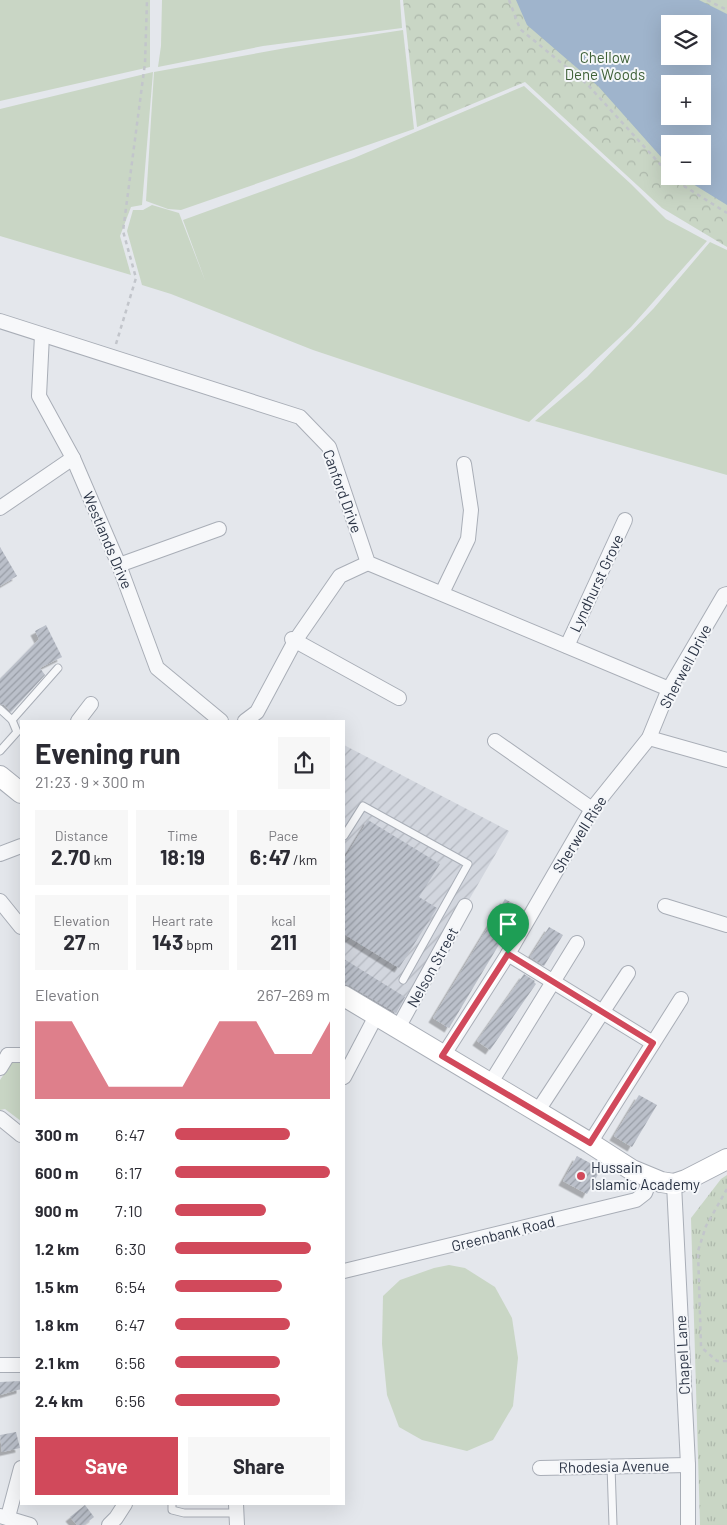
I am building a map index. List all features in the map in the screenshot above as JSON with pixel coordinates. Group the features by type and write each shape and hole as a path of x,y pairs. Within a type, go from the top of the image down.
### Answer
{"street":[{"name":"Canford Drive","path":"0,321 300,417 329,447 368,563"},
{"name":"Westlands Drive","path":"42,335 39,396 73,458 119,565 157,668 220,720"},
{"path":"0,508 73,458"},
{"path":"442,592 468,539 471,510 464,464"},
{"name":"Lyndhurst Grove","path":"567,646 625,520"},
{"path":"119,565 219,529"},
{"path":"245,720 257,712 293,640 340,576 368,563 442,592 670,689"},
{"name":"Sherwell Drive","path":"649,738 670,689 726,594"},
{"path":"293,640 399,698"},
{"path":"79,720 90,704"},
{"path":"649,738 727,760"},
{"name":"Sherwell Rise","path":"442,1056 508,954 592,809 649,738"},
{"path":"494,741 592,809"},
{"path":"0,776 20,792"},
{"path":"0,854 20,846"},
{"path":"0,901 20,926"},
{"name":"Nelson Street","path":"398,1028 465,906"},
{"path":"665,906 727,925"},
{"path":"490,1084 578,943"},
{"path":"508,954 653,1043"},
{"path":"537,1112 628,973"},
{"path":"345,997 632,1170 661,1182 674,1184 686,1180 727,1159"},
{"path":"590,1143 681,999"},
{"path":"345,1075 376,1016"},
{"path":"0,1068 10,1053"},
{"path":"0,1118 20,1134"},
{"name":"Greenbank Road","path":"345,1271 636,1200 645,1193 651,1178"},
{"name":"Chapel Lane","path":"674,1184 688,1465 688,1525"},
{"path":"0,1365 20,1365"},
{"name":"Rhodesia Avenue","path":"540,1468 688,1465"},
{"path":"20,1471 4,1516 30,1525"},
{"path":"109,1525 124,1505"}],"lane":[{"path":"12,720 58,668"},
{"path":"0,709 12,720 17,732 0,751"},
{"path":"345,834 363,806 468,864 403,980"},
{"path":"611,1466 614,1525"},
{"path":"172,1505 172,1510 184,1513 236,1514"}],"path":[{"path":"112,358 136,278 123,231 145,63 147,0"},
{"path":"510,0 520,29 587,84 661,164"},
{"path":"707,0 727,10"},
{"path":"682,185 727,213"},
{"path":"727,1189 706,1226 698,1250 701,1347 717,1361 727,1361"}],"shaded area":[{"path":"345,746 509,831 398,1022 345,988"}],"green space":[{"path":"0,0 150,0 150,67 0,101"},
{"path":"162,0 400,0 402,28 263,46 158,67 161,46"},
{"name":"Chellow Dene Woods","path":"403,0 727,0 727,247 662,208 525,82 417,127"},
{"path":"403,30 414,129 181,210 168,209 146,201 154,72 286,48"},
{"path":"153,72 142,205 131,207 120,236 131,275 0,236 0,109"},
{"path":"524,86 631,184 666,219 707,241 631,327 529,422 313,350 171,294 142,285 127,231 133,210 143,210 152,205 179,213 206,283 183,220 354,158"},
{"path":"710,242 727,250 727,475 535,421 587,377 654,308"},
{"path":"20,1060 20,1120 5,1109 0,1110 0,1080 12,1062"},
{"path":"727,1175 727,1525 700,1525 691,1218 721,1179"},
{"path":"449,1265 465,1268 495,1287 512,1318 518,1358 513,1406 493,1440 467,1451 422,1440 399,1427 387,1395 382,1344 383,1296 400,1280 434,1268"}],"water":[{"path":"516,0 699,0 727,14 727,205 695,185 711,185 711,135 661,135 661,157 598,86 527,25"}],"building":[{"path":"0,547 17,576 0,586"},
{"path":"46,625 62,657 40,668 45,675 11,712 4,705 0,704 0,679 39,639 35,631"},
{"path":"368,820 440,864 419,897 437,908 399,968 345,935 345,857"},
{"path":"505,899 521,908 449,1028 433,1018"},
{"path":"549,927 563,935 544,966 530,957"},
{"path":"345,960 405,997 396,1013 345,984"},
{"path":"524,974 535,981 536,984 490,1050 477,1041"},
{"path":"639,1095 657,1105 632,1147 614,1136"},
{"name":"Hussain Islamic Academy","path":"577,1156 601,1169 587,1194 563,1181"},
{"path":"20,1381 20,1389 0,1395 0,1382"},
{"path":"16,1432 20,1448 2,1452 0,1435"},
{"path":"85,1505 94,1517 84,1525 77,1525 70,1517"}],"place":[{"name":"Hussain Islamic Academy","path":"581,1176"}],"route":[{"path":"508,954 653,1043 590,1143 442,1056 508,954"}]}
